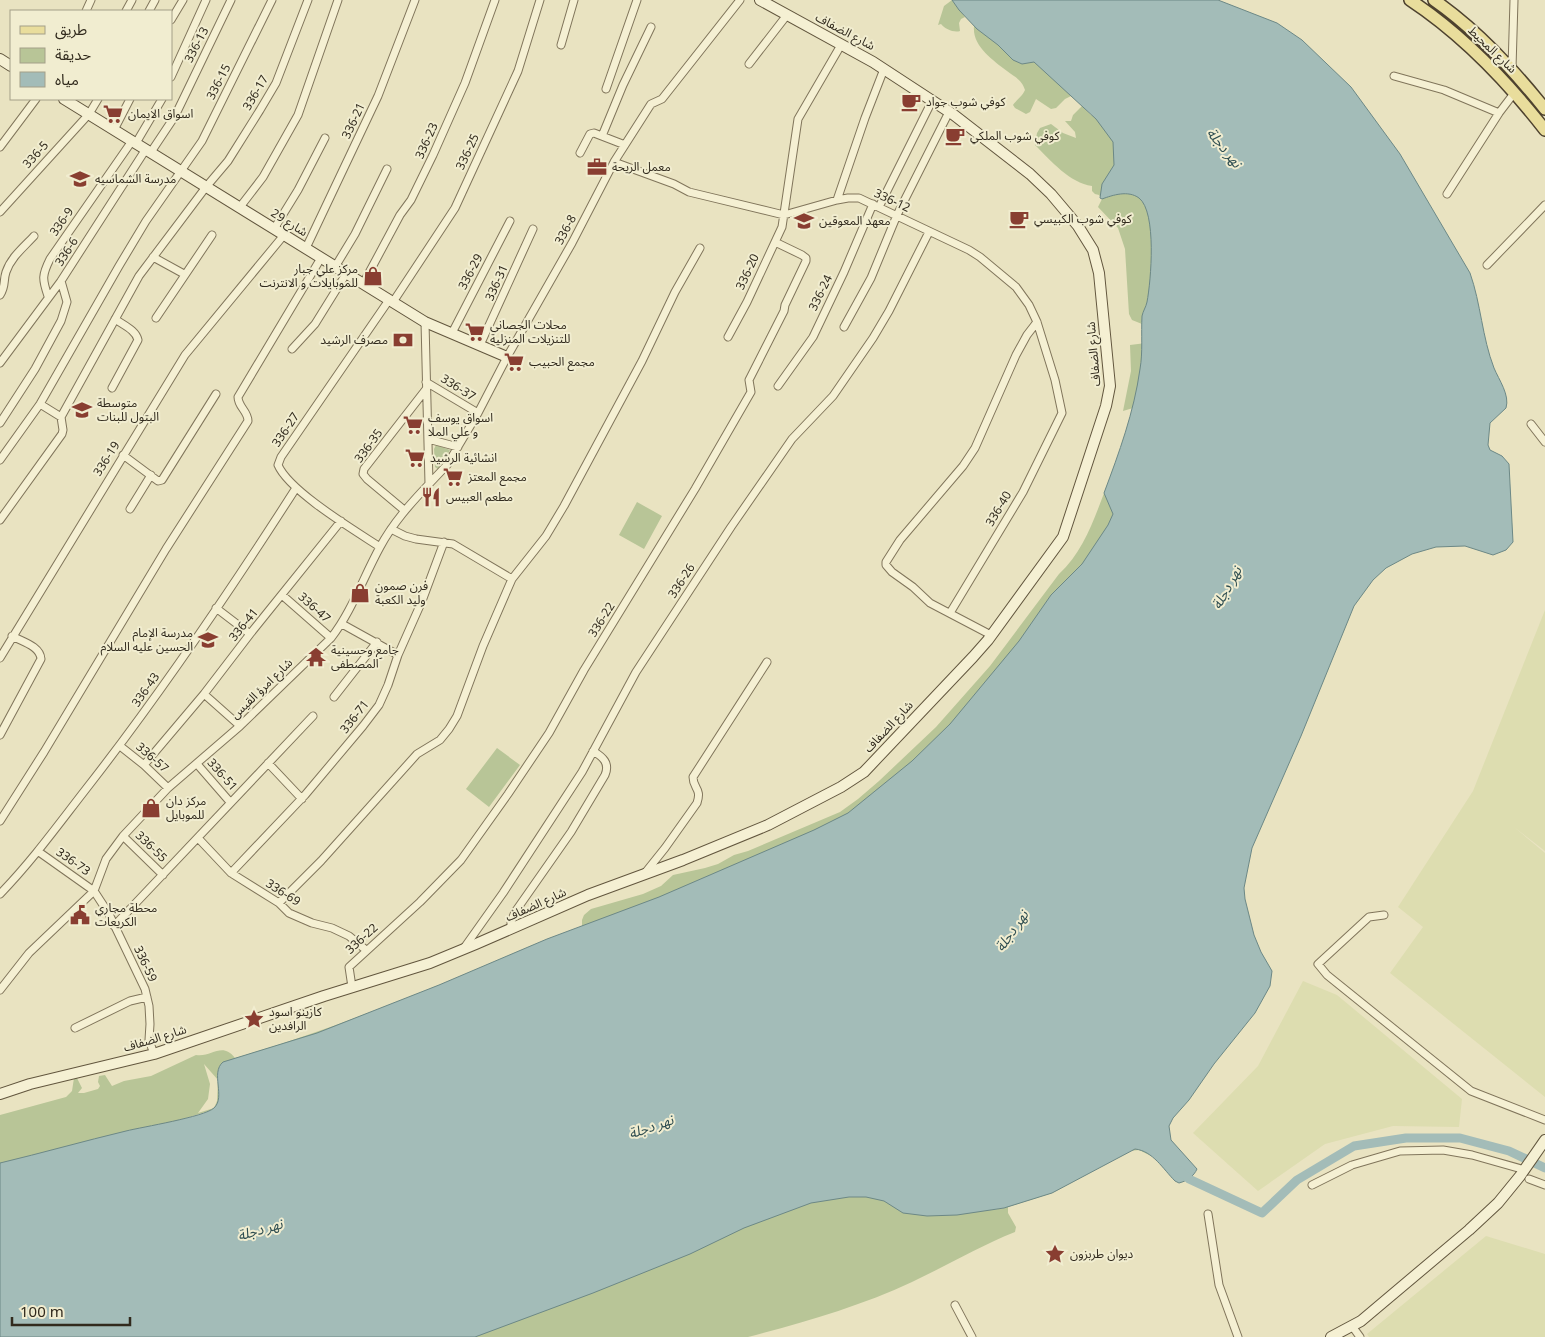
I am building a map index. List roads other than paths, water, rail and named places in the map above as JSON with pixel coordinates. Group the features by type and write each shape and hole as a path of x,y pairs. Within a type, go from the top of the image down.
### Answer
{"main road":[{"name":"شارع المحيط","path":"1410,0 1448,28 1492,67 1515,92 1545,130"},
{"name":"شارع المحيط","path":"1434,0 1474,31 1512,68 1545,109"}],"street":[{"path":"172,18 182,0"},
{"path":"172,75 206,0"},
{"name":"336-13","path":"148,151 175,116 231,0"},
{"name":"336-15","path":"0,460 40,404 119,266 180,170 202,141 272,0"},
{"name":"336-17","path":"206,187 228,161 276,83 308,0"},
{"path":"240,207 263,177 298,115 338,0"},
{"name":"336-21","path":"306,248 378,96 415,0"},
{"name":"336-23","path":"363,284 400,215 411,200 433,155 465,83 494,0"},
{"name":"336-25","path":"391,301 455,208 518,71 540,0"},
{"path":"561,45 574,0"},
{"path":"606,89 637,0"},
{"name":"336-8","path":"429,484 447,465 478,413 625,144 651,104 662,99 740,0"},
{"name":"شارع الضفاف","path":"0,1094 30,1084 154,1054 352,987 430,963 588,895 643,876 768,824 823,797 864,772 977,653 1066,532 1109,396 1109,371 1099,273 1087,239 1042,185 1017,163 949,112 884,69 760,0"},
{"path":"1512,68 1514,0"},
{"path":"749,64 787,15"},
{"path":"602,136 623,85 651,27"},
{"name":"336-20","path":"728,337 747,302 782,227 798,119 841,45"},
{"path":"837,200 884,69"},
{"path":"1394,76 1444,90 1499,113"},
{"path":"1447,194 1499,113 1515,92"},
{"path":"0,147 35,100"},
{"name":"شارع 29","path":"70,100 114,130 425,322 507,357"},
{"name":"336-5","path":"0,212 89,114 97,100"},
{"path":"114,130 129,100"},
{"name":"336-9","path":"48,296 43,273 50,259 134,142 161,100"},
{"name":"336-24","path":"778,386 813,337 876,205 932,101"},
{"path":"844,327 871,278 897,215 949,112"},
{"path":"580,153 590,134 594,132 625,144"},
{"path":"274,229 298,190 325,138"},
{"name":"336-6","path":"0,363 60,281 148,151"},
{"name":"336-12","path":"614,162 674,184 689,192 784,215 837,200 854,198 876,205 929,232 958,244 997,271 1016,287 1024,297 1036,322 1055,380 1062,414"},
{"path":"335,267 355,234 387,169"},
{"path":"0,520 62,434 61,417 140,276 206,187"},
{"path":"1487,265 1545,205"},
{"name":"336-29","path":"452,334 510,221"},
{"name":"336-31","path":"480,345 533,229"},
{"name":"336-26","path":"463,950 582,772 636,672 731,527 792,439 833,396 873,338 889,312 929,232"},
{"path":"156,318 212,235"},
{"name":"336-19","path":"0,658 185,355 284,235"},
{"path":"0,296 5,288 6,273 12,260 34,236"},
{"name":"336-22","path":"352,987 349,966 420,902 461,860 549,733 584,670 700,480 751,392 749,380 784,311 785,305 806,261 806,258 802,255 775,242"},
{"path":"279,903 327,854 417,754 440,740 449,729 457,716 483,646 512,579 546,536 564,506 700,248"},
{"path":"153,258 184,274"},
{"path":"0,821 44,752 166,549 248,420 248,414 238,402 238,397 321,258"},
{"path":"292,349 315,324 346,274"},
{"path":"0,423 35,369 61,321 67,302 60,281"},
{"name":"336-27","path":"380,547 296,488 282,475 278,465 281,457 391,301"},
{"path":"112,388 138,340 133,331 115,319"},
{"path":"425,322 429,484"},
{"path":"992,635 927,601 914,587 890,570 886,562 900,540 971,454 1016,355 1036,322"},
{"name":"336-37","path":"427,385 478,413"},
{"name":"336-35","path":"404,510 363,474 364,469 427,385"},
{"path":"123,454 158,481 162,480 216,394"},
{"path":"40,404 61,417"},
{"name":"336-40","path":"950,614 1023,492 1062,414"},
{"path":"1531,424 1545,442"},
{"path":"428,439 458,447"},
{"path":"130,509 150,475"},
{"name":"شارع امرؤ القيس","path":"0,990 30,953 94,891 106,859 123,836 168,788 240,726 342,624 380,547 391,529 404,510 429,484"},
{"name":"336-43","path":"0,894 39,852 120,746 216,608 296,488"},
{"name":"336-41","path":"144,765 204,694 341,521"},
{"path":"391,529 410,538 453,544 512,579"},
{"name":"336-71","path":"231,873 302,799 379,705 444,542"},
{"name":"336-47","path":"282,595 330,638"},
{"path":"216,608 250,634"},
{"path":"342,624 398,655"},
{"path":"0,736 42,659 36,648 12,636"},
{"path":"334,697 377,642"},
{"path":"643,876 697,803 700,796 699,790 693,782 693,776 767,662"},
{"path":"204,694 240,726"},
{"path":"114,926 313,716"},
{"name":"336-57","path":"120,746 144,765 168,788"},
{"path":"511,929 511,922 515,912 571,832 605,775 607,763 594,751"},
{"path":"268,763 302,799"},
{"name":"336-51","path":"197,764 230,802"},
{"name":"336-55","path":"123,836 163,875"},
{"name":"336-69","path":"198,838 231,873 279,903 289,913 349,936 366,950"},
{"name":"336-73","path":"39,852 94,891"},
{"name":"336-59","path":"94,891 141,978 147,997 150,1024 149,1040 154,1054"},
{"path":"1384,915 1369,917 1318,964 1322,970 1471,1091 1545,1120"},
{"path":"74,1028 130,1001 147,997"},
{"path":"1331,1337 1360,1321 1469,1230 1525,1175 1542,1145"},
{"path":"1312,1185 1352,1165 1400,1151 1443,1150 1472,1155 1525,1175 1545,1186"},
{"path":"1208,1214 1219,1285 1238,1337"},
{"path":"955,1306 972,1337"},
{"path":"1352,1326 1360,1337"}],"water":[{"name":"نهر دجلة","path":"952,0 1218,0 1277,23 1302,40 1351,87 1400,154 1470,273 1490,356 1507,398 1506,408 1490,423 1488,445 1490,450 1502,456 1509,464 1513,542 1506,550 1493,555 1465,546 1436,547 1412,554 1386,568 1373,580 1354,606 1301,736 1252,848 1244,888 1245,899 1254,935 1272,971 1270,986 1255,1013 1214,1064 1169,1126 1171,1140 1197,1169 1194,1174 1187,1180 1179,1183 1147,1153 1135,1149 1052,1193 1004,1208 957,1215 927,1216 903,1213 884,1201 866,1197 849,1197 811,1203 744,1228 690,1254 593,1293 475,1337 0,1337 0,1163 208,1111 214,1108 219,1098 218,1072 223,1062 317,1033 439,985 547,939 659,897 814,830 848,813 912,761 950,724 1019,641 1051,595 1082,564 1108,525 1113,514 1104,493 1130,417 1140,369 1142,316 1147,302 1151,264 1148,217 1145,206 1139,198 1130,194 1100,198 1102,184 1114,165 1113,142 1096,119 1034,62 1022,64 1013,60 998,45 977,29"}],"waterway":[{"path":"1180,1171 1189,1179 1262,1213 1297,1180 1354,1146 1406,1138 1460,1138 1509,1151 1545,1168"}],"place":[{"name":"كوفي شوب جواد","path":"911,102"},
{"name":"اسواق الايمان","path":"113,114"},
{"name":"كوفي شوب الملكي","path":"955,136"},
{"name":"معمل الريحة","path":"597,167"},
{"name":"مدرسة الشماسيه","path":"80,179"},
{"name":"كوفي شوب الكبيسي","path":"1019,219"},
{"name":"معهد المعوقين","path":"804,221"},
{"name":"مركز علي جبار للموبايلات و الانترنت","path":"373,276"},
{"name":"محلات الجصاني للتنزيلات المنزلية","path":"475,332"},
{"name":"مصرف الرشيد","path":"403,340"},
{"name":"مجمع الحبيب","path":"514,362"},
{"name":"متوسطة البتول للبنات","path":"82,410"},
{"name":"اسواق يوسف و علي الملا","path":"413,425"},
{"name":"انشائية الرشيد","path":"415,458"},
{"name":"مجمع المعتز","path":"453,477"},
{"name":"مطعم العبيس","path":"431,497"},
{"name":"فرن صمون وليد الكعبة","path":"360,593"},
{"name":"مدرسة الإمام الحسين عليه السلام","path":"208,640"},
{"name":"جامع وحسينية المصطفى","path":"316,657"},
{"name":"مركز دان للموبايل","path":"151,808"},
{"name":"محطة مجاري الكريعات","path":"80,915"},
{"name":"كازينو اسود الرافدين","path":"254,1019"},
{"name":"ديوان طربزون","path":"1055,1254"}]}
